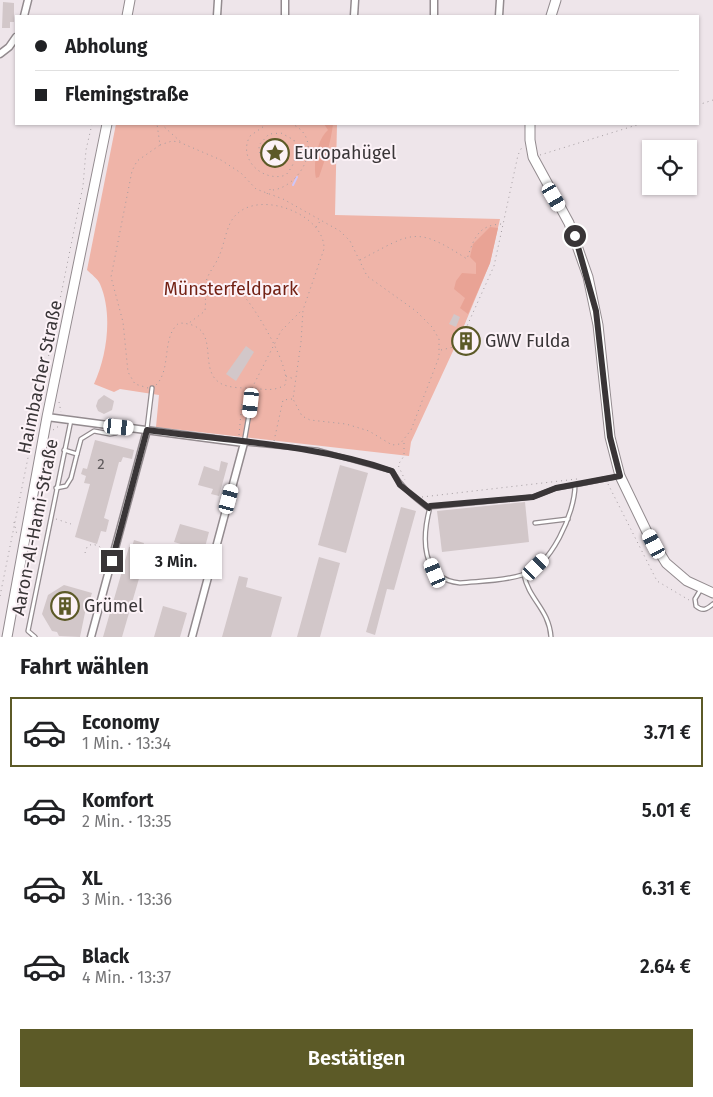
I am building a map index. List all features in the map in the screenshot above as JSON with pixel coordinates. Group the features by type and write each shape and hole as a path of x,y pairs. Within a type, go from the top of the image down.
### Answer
{"street":[{"path":"24,15 28,0"},
{"path":"127,15 130,0"},
{"path":"217,15 218,0"},
{"path":"285,15 286,0"},
{"path":"354,15 355,0"},
{"path":"434,0 434,15"},
{"path":"499,15 500,0"},
{"path":"551,15 556,0"},
{"path":"0,54 9,47 15,38"},
{"name":"Haimbacher Straße","path":"7,637 47,416 107,125"},
{"path":"530,125 533,157 569,223 588,276 598,325 610,437 620,476 647,532 666,563 679,576 713,593"},
{"path":"47,416 244,442 192,637"},
{"path":"91,637 147,430"}],"lane":[{"path":"147,430 152,388"},
{"path":"251,403 244,442 316,450 392,471 404,489 413,498 429,508"},
{"name":"Aaron-Al-Hami-Straße","path":"35,637 28,631 71,420"},
{"path":"56,488 66,486 71,478 81,439 94,431 110,434 116,433 119,427"},
{"path":"64,450 77,454"},
{"path":"576,485 569,519 549,553 524,575 460,583 450,582 435,573 426,554 424,527 430,506 533,497 556,488 620,476"},
{"path":"535,523 569,519"},
{"path":"524,575 526,588 542,607 550,624 551,637"},
{"path":"702,588 695,599 696,606 702,610 707,609 713,604"}],"path":[{"path":"699,105 713,100"},
{"path":"0,596 83,186 86,150 92,125"},
{"path":"157,125 160,145"},
{"path":"162,125 182,144"},
{"path":"266,125 250,136 246,148 251,163 260,172 269,177 286,175 296,160 297,154 294,140 281,133 269,134 259,145 262,160 274,167 283,162 287,156 286,149 280,144 269,146 267,157 274,160"},
{"path":"267,194 271,188 273,190 282,189 298,177 307,159 307,138 299,127 294,125"},
{"path":"533,157 637,125"},
{"path":"441,350 458,346 494,266 518,155 522,145 530,140"},
{"path":"242,294 253,305 281,358 286,381 284,385 278,389 252,388 220,383 212,372 207,344 202,331 189,323 179,323 174,327 161,380 152,388 142,388 131,380 128,372 123,322 110,277 134,165 160,145 172,141 221,160 241,173 256,189 283,199 346,236 372,281 416,311 432,327 439,339 441,350 432,378 411,430 404,442 404,456 398,465 404,477 404,489"},
{"path":"189,323 204,311 207,294 205,283 220,256 236,214 244,208 269,204 291,210 315,227 324,242 324,249 302,310 301,342 294,379 293,399 302,416 310,420 334,422 369,431 392,445 404,442"},
{"path":"315,227 320,220"},
{"path":"360,260 403,238 418,236 436,240 467,259 474,241 483,228 490,224 503,224"},
{"path":"251,403 252,388 283,328 302,310"},
{"path":"285,376 294,379"},
{"path":"273,446 284,400 293,399"},
{"path":"58,400 62,411"},
{"path":"239,435 242,402"},
{"path":"413,498 584,478"},
{"path":"606,480 657,581 687,600 695,599"},
{"path":"61,520 71,524"},
{"path":"86,553 87,547 92,544 99,546 108,556"}],"green space":[{"name":"Münsterfeldpark","path":"116,125 337,125 335,215 500,219 490,263 459,338 411,442 409,456 156,427 159,395 120,389 114,392 94,384 99,373 105,348 107,321 104,296 100,284 87,270"}],"shaded area":[{"path":"325,125 333,125 326,158 319,177 316,178 317,152 324,134 328,130"},
{"path":"490,227 498,228 490,263 468,314 460,308 465,298 454,289 456,281 462,273 476,274 476,263 470,257 473,244"}],"building":[{"path":"3,2 14,3 14,22 10,22 10,28 2,28"},
{"path":"454,314 460,317 456,327 449,324"},
{"path":"246,346 254,352 236,381 226,374"},
{"path":"104,395 114,401 112,410 104,414 98,411 96,406 98,400"},
{"path":"95,440 134,450 132,459 123,457 121,462 119,462 104,518 109,520 106,532 101,531 97,544 75,537 90,484 84,483 86,476 81,474 83,468 87,469"},
{"path":"221,461 228,463 219,496 211,494 213,489 198,485 204,466 219,471"},
{"path":"340,465 368,473 346,553 318,545"},
{"path":"525,502 529,542 442,552 437,511"},
{"path":"401,507 416,511 394,590 387,589 375,635 366,632"},
{"path":"180,524 209,532 204,551 174,542"},
{"path":"134,540 144,543 142,550 147,551 122,637 103,637 129,547 132,547"},
{"path":"319,557 340,563 320,637 297,637"},
{"path":"239,576 248,578 246,587 282,597 271,637 222,637"},
{"name":"Grümel","path":"64,585 92,593 90,599 88,598 80,637 59,636 57,632 52,631 42,614 48,595"},
{"path":"163,606 187,613 180,637 154,637"}],"waterway":[{"path":"293,185 297,177"}],"place":[{"name":"Europahügel","path":"275,153"},
{"name":"GWV Fulda","path":"466,341"},
{"name":"Grümel","path":"65,606"}],"route":[{"path":"112,561 147,430 316,450 375,465 392,471 400,485 413,498 429,508 430,506 533,497 556,488 597,482 620,476 610,437 596,311 584,262 575,236"}]}
